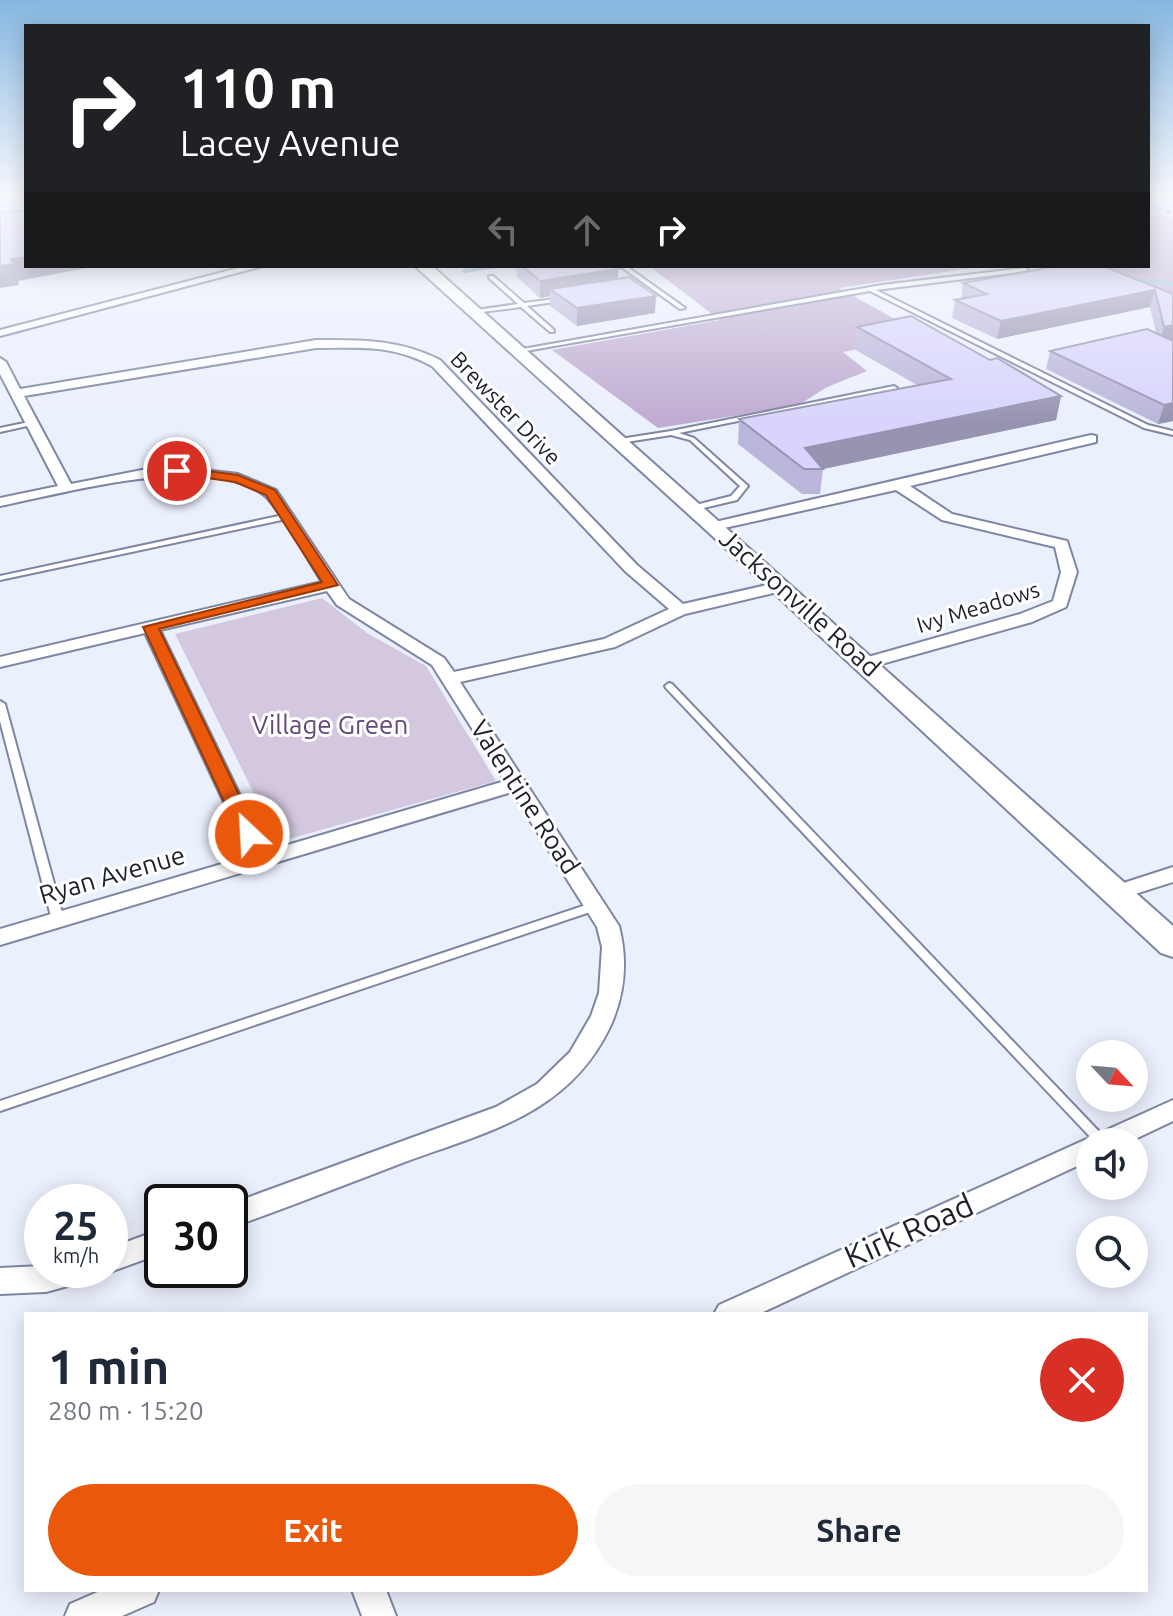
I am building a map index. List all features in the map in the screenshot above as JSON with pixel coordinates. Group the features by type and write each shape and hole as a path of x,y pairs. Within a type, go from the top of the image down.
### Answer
{"main road":[{"name":"Jacksonville Road","path":"429,271 867,663 1173,945"}],"street":[{"path":"0,323 202,271"},
{"path":"0,333 237,271"},
{"name":"Brewster Drive","path":"19,393 316,344 370,343 411,350 436,363 631,568 680,610"},
{"path":"0,362 19,393 66,488"},
{"path":"715,526 1091,439"},
{"name":"Valentine Road","path":"0,502 159,472 209,473 262,488 277,499 343,602 438,662 595,906 616,947 613,991 586,1044 554,1085 494,1118 248,1209"},
{"name":"Ivy Meadows","path":"867,663 1026,618 1060,604 1069,572 1062,544 947,517 898,485"},
{"path":"0,662 331,585"},
{"path":"448,679 609,643 680,610 780,587"},
{"path":"150,627 261,860"},
{"name":"Ryan Avenue","path":"0,937 516,784"},
{"path":"1116,893 1173,874"},
{"path":"1134,1128 1173,1110"},
{"name":"Kirk Road","path":"733,1312 1076,1154"},
{"path":"0,1281 24,1280"},
{"path":"82,1616 137,1592"},
{"path":"370,1592 379,1616"}],"lane":[{"path":"630,271 682,308"},
{"path":"520,350 871,289 1014,271"},
{"path":"491,277 552,331"},
{"path":"636,288 650,286"},
{"path":"871,289 1146,427 1173,433"},
{"path":"476,312 565,299"},
{"path":"620,441 894,388"},
{"path":"0,430 34,423"},
{"path":"671,433 692,439 744,486 734,498 695,508"},
{"path":"0,578 288,516"},
{"path":"669,686 1090,1128"},
{"path":"0,704 58,920"},
{"path":"0,1106 595,906"}],"green space":[{"name":"Village Green","path":"322,598 367,633 426,666 496,781 278,842 175,634"}],"shaded area":[{"path":"656,271 948,271 839,288 924,335 843,352 867,371 827,387 797,406 658,428 552,350 720,320"},
{"path":"1080,271 1173,271 1173,311"}],"building":[{"path":"528,271 602,271 540,281"},
{"path":"1027,271 1117,271 1173,294 1173,325 1164,327 1155,290 1001,321 955,300 987,294 963,283"},
{"path":"629,277 656,296 577,308 550,289"},
{"path":"911,316 990,360 997,358 1061,396 805,448 823,469 804,469 739,419 951,379 857,327"},
{"path":"1147,329 1173,341 1173,403 1164,405 1050,351"}],"waterway":[{"path":"1128,278 1173,284"}],"route":[{"path":"177,471 238,478 271,493 331,585 150,627 249,834"}]}
